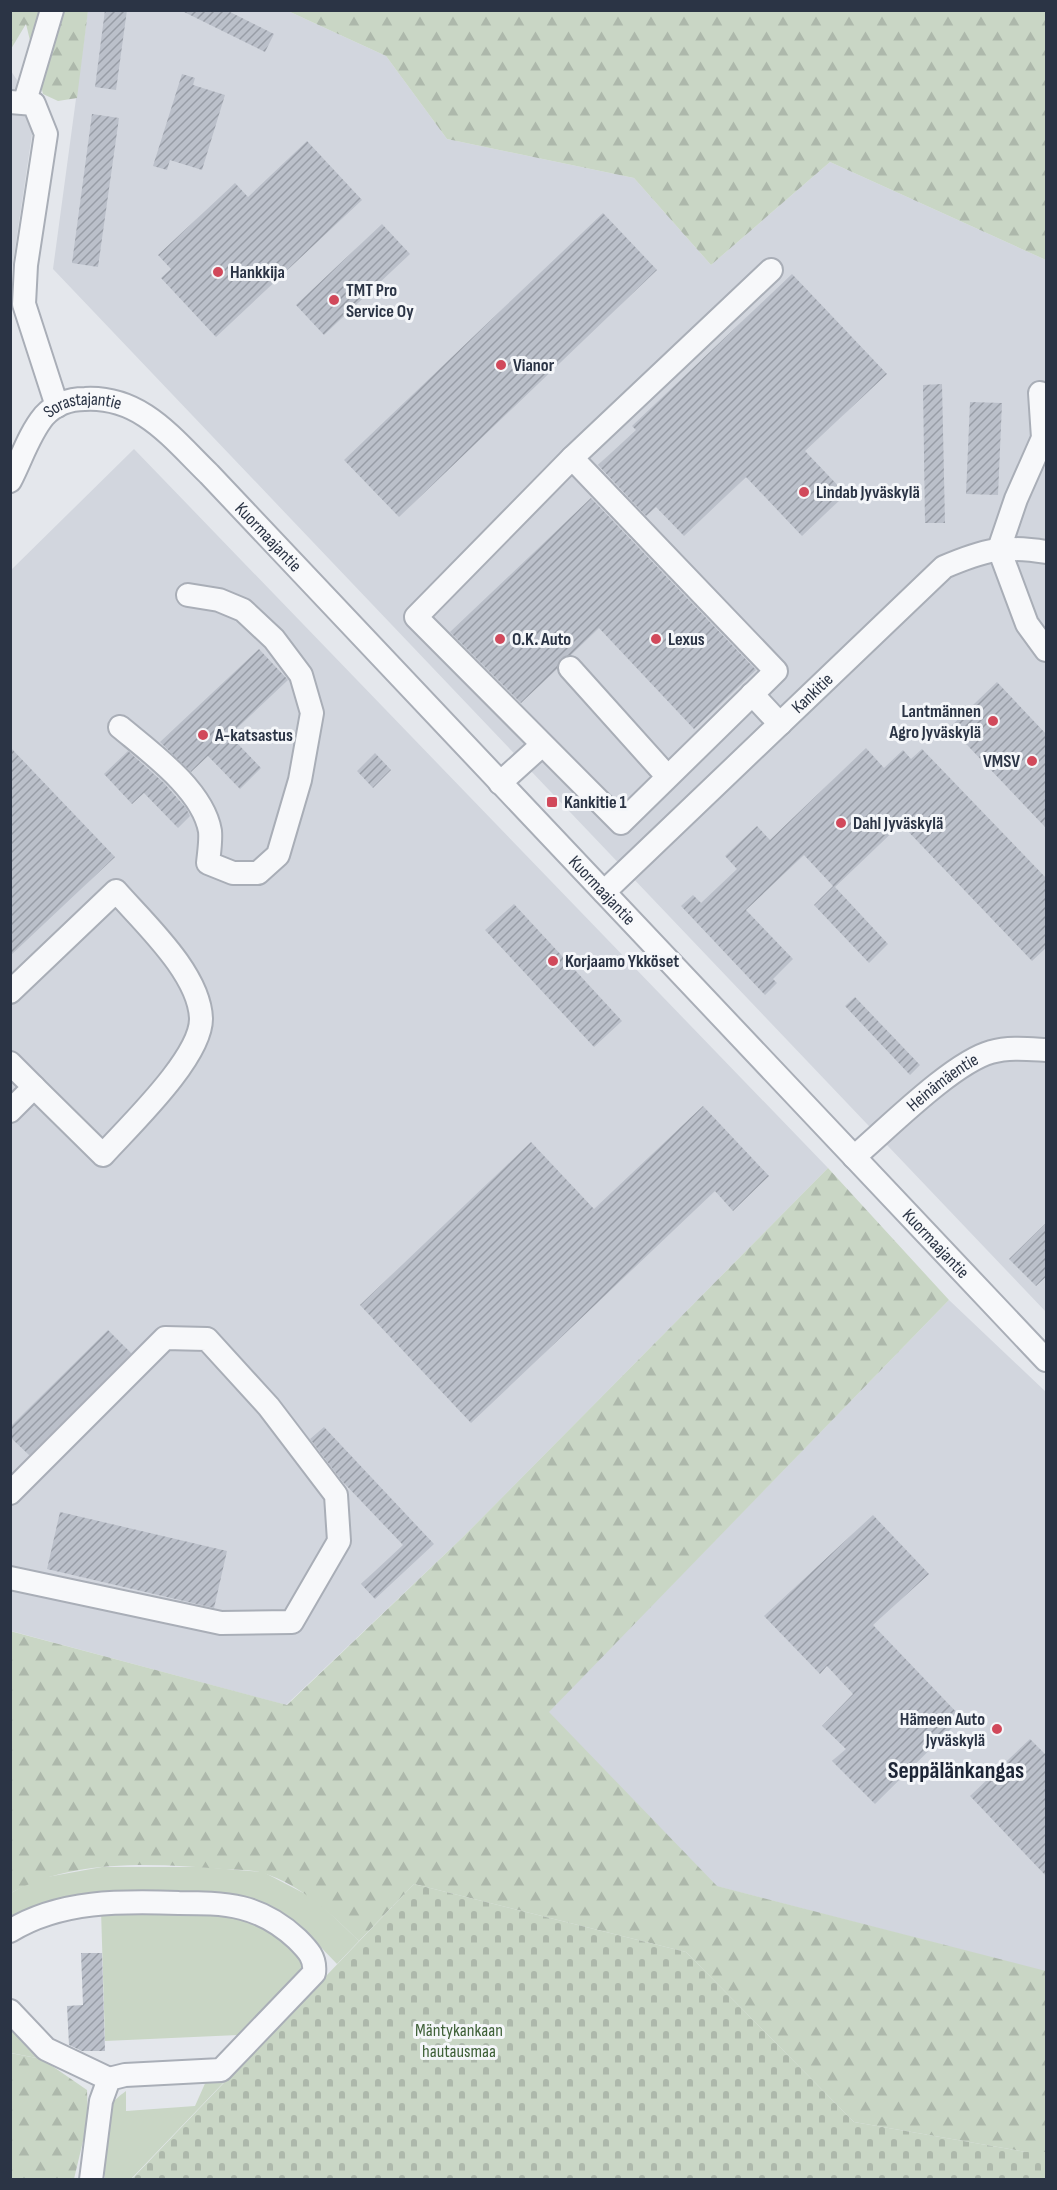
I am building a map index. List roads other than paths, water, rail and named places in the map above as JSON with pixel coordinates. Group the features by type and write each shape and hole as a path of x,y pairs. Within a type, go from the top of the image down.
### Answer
{"street":[{"path":"52,10 18,101 34,104 46,134 24,287 24,304 57,406"},
{"path":"572,458 776,671 621,823 416,617 572,458 771,270"},
{"path":"1040,393 1043,438 1016,499 999,549 1027,624 1047,650"},
{"name":"Sorastajantie","path":"10,481 38,425 46,414 67,401 104,398 130,406 154,421"},
{"name":"Kuormaajantie","path":"154,421 209,474 1047,1360"},
{"name":"Kankitie","path":"604,892 944,567 984,550 1020,548 1047,552"},
{"path":"120,727 150,752 199,802 210,831 208,863 233,873 258,873 278,855 300,780 312,713 301,675 274,639 243,610 219,600 188,595"},
{"path":"570,668 667,776"},
{"path":"752,694 780,724"},
{"path":"500,783 542,745"},
{"path":"10,992 116,891 175,958 195,993 201,1020 193,1046 164,1089 103,1155 10,1063"},
{"name":"Heinämäentie","path":"854,1157 970,1061 990,1052 1007,1049 1047,1050"},
{"path":"10,1111 34,1087"},
{"path":"10,1493 165,1338 207,1339 269,1407 336,1495 339,1541 292,1622 221,1623 10,1578"},
{"path":"10,1931 22,1924 63,1910 94,1903 214,1904 243,1908 269,1918 290,1932 307,1948 315,1962 314,1973 221,2070 125,2075 109,2079 46,2049 10,2011"},
{"path":"91,2180 101,2101 109,2079"}],"place":[{"name":"Hankkija","path":"218,272"},
{"name":"TMT Pro Service Oy","path":"334,300"},
{"name":"Vianor","path":"501,365"},
{"name":"Lindab Jyväskylä","path":"804,492"},
{"name":"O.K. Auto","path":"500,639"},
{"name":"Lexus","path":"656,639"},
{"name":"Lantmännen Agro Jyväskylä","path":"993,721"},
{"name":"A-katsastus","path":"203,735"},
{"name":"VMSV","path":"1032,761"},
{"name":"Kankitie 1","path":"552,802"},
{"name":"Dahl Jyväskylä","path":"841,823"},
{"name":"Korjaamo Ykköset","path":"553,961"},
{"name":"Hämeen Auto Jyväskylä","path":"997,1729"}],"district":[{"name":"Seppälänkangas","path":"956,1770"}],"park label":[{"name":"Mäntykankaan hautausmaa","path":"459,2040"}]}
